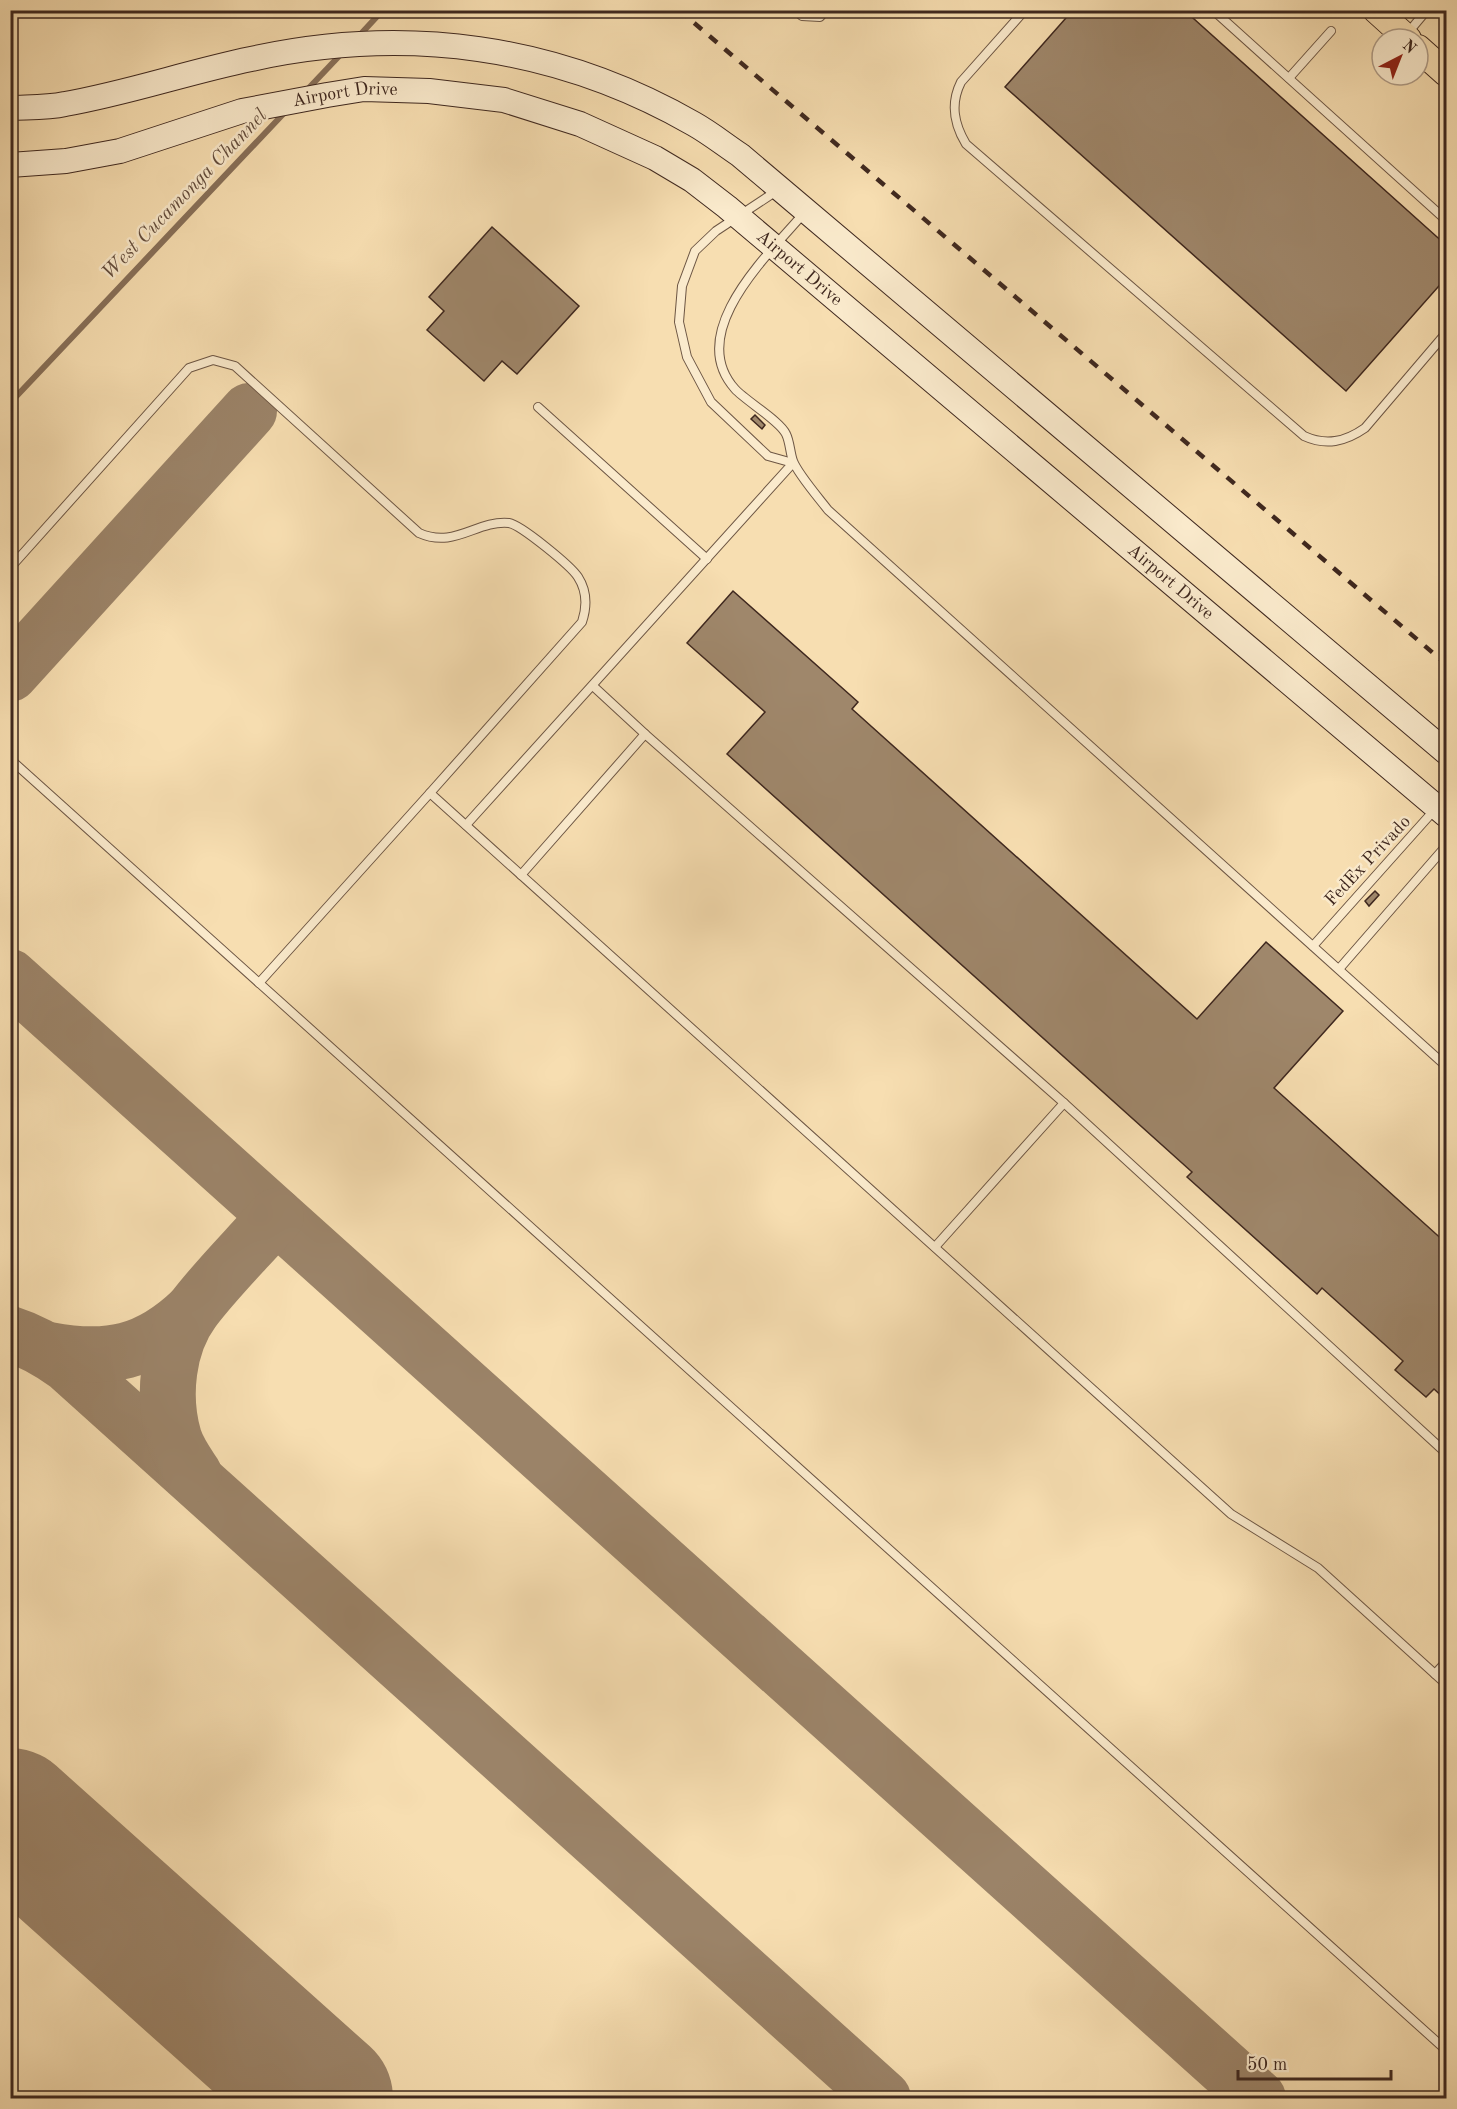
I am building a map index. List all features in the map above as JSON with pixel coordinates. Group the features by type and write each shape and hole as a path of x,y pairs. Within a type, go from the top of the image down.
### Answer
{"main road":[{"path":"1376,10 1395,27"},
{"path":"10,108 63,105 148,86 249,59 324,46 375,44 468,46 566,68 623,89 695,125 740,155 1446,752"},
{"path":"1430,59 1446,73"},
{"name":"Airport Drive","path":"10,165 66,161 120,151 242,111 364,90 429,91 504,100 580,124 655,158 692,180 738,216 1444,807"}],"lane":[{"path":"795,10 802,16 820,17 826,10"},
{"path":"1025,10 961,82 955,94 955,121 966,144 1304,436 1325,442 1336,441 1347,439 1365,428 1446,333"},
{"path":"1213,10 1446,220"},
{"path":"1418,27 1427,10"},
{"path":"1288,78 1331,31"},
{"path":"780,188 716,231 696,251 682,286 680,322 687,357 711,402 768,456 793,463"},
{"path":"806,210 745,282 729,306 718,349 723,373 735,390 786,433 793,463 828,510 1446,1066"},
{"path":"10,568 189,368 213,360 235,366 419,533 432,539 446,539 496,524 511,523 526,530 578,577 585,594 587,609 582,622 259,983"},
{"path":"537,407 707,559"},
{"path":"466,825 793,463"},
{"path":"593,686 1064,1102 1446,1453"},
{"path":"521,875 645,734"},
{"path":"10,759 1446,2050"},
{"path":"430,793 1231,1514 1318,1568 1446,1684"},
{"name":"FedEx Privado","path":"1312,946 1444,807"},
{"path":"1339,969 1446,846"},
{"path":"935,1247 1064,1102"},
{"path":"1435,1674 1446,1662"}],"building":[{"path":"1073,10 1184,10 1446,245 1446,278 1346,391 1005,87"},
{"path":"492,227 579,306 517,374 502,361 484,381 427,330 444,311 429,297"},
{"path":"755,415 765,425 762,429 751,419"},
{"path":"733,591 858,702 852,709 1197,1019 1266,942 1343,1011 1274,1088 1446,1243 1446,1400 1434,1389 1426,1397 1395,1370 1403,1361 1322,1288 1317,1294 1187,1177 1192,1172 727,754 765,712 687,643"},
{"path":"1375,891 1379,895 1369,906 1365,901"}],"waterway":[{"name":"West Cucamonga Channel","path":"358,37 383,10"},
{"name":"West Cucamonga Channel","path":"306,91 342,53"},
{"name":"West Cucamonga Channel","path":"10,403 286,111"}],"taxiway":[{"path":"10,674 249,411"},
{"path":"10,977 1258,2098"},
{"path":"194,1474 182,1456 170,1422 169,1372 177,1339 193,1310 276,1216"},
{"path":"49,1350 90,1354 109,1354 126,1350 143,1345 159,1336 192,1311"},
{"path":"10,1334 40,1347 67,1364 883,2098"}],"runway":[{"path":"10,1817 324,2098"}],"railway":[{"path":"679,10 1446,664"}]}
